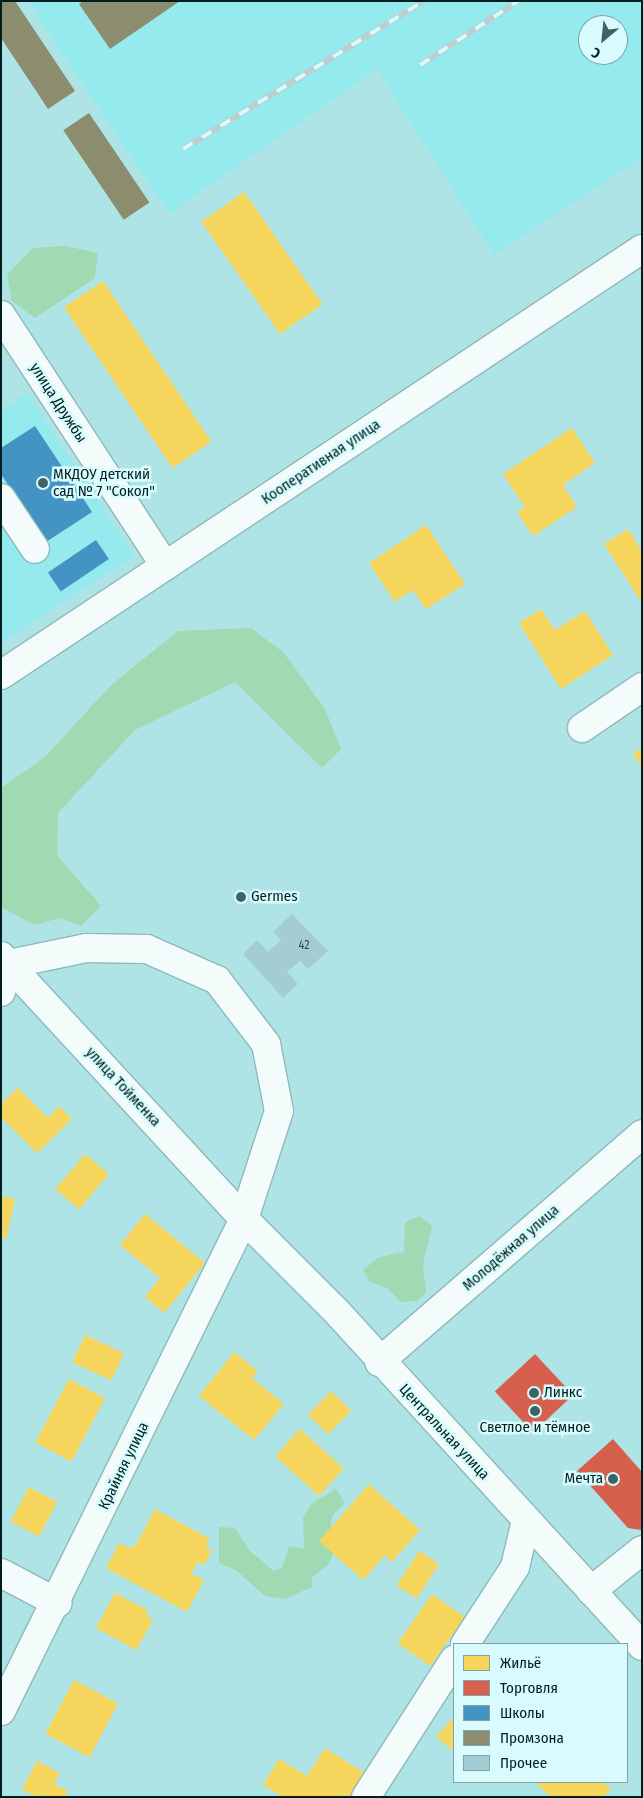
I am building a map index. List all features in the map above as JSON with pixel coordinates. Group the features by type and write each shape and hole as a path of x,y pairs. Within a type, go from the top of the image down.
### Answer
{"street":[{"name":"Кооперативная улица","path":"1,675 642,249"},
{"name":"улица Дружбы","path":"1,315 165,566"},
{"path":"1,498 34,549"},
{"path":"582,728 642,687"},
{"name":"Крайняя улица","path":"1,1712 58,1603 244,1219 279,1111 266,1044 217,980 148,948 86,948 5,960"},
{"path":"1,992 5,960"},
{"name":"улица Тойменка","path":"5,960 244,1219"},
{"name":"Молодёжная улица","path":"379,1362 642,1134"},
{"name":"Центральная улица","path":"244,1219 337,1312 379,1362 642,1646"},
{"path":"465,1643 515,1567 526,1521"},
{"path":"591,1591 642,1550"},
{"path":"1,1573 58,1603"},
{"path":"366,1797 453,1662"}],"shaded area":[{"path":"27,1 642,1 642,158 494,255 377,69 169,214"},
{"name":"МКДОУ детский сад № 7 \"Сокол\"","path":"27,393 134,556 1,643 1,409"}],"green space":[{"path":"65,246 98,253 95,278 35,318 12,301 7,275 33,248"},
{"path":"251,628 284,653 325,709 341,749 322,768 235,682 135,730 58,813 57,855 101,906 81,926 60,918 34,925 1,907 1,788 45,757 111,685 178,631"},
{"path":"420,1216 432,1226 423,1264 426,1292 417,1301 401,1302 387,1288 370,1282 363,1270 379,1257 404,1252 405,1222"},
{"path":"336,1489 345,1503 332,1516 330,1534 336,1550 328,1565 312,1577 312,1587 284,1599 265,1596 237,1571 219,1563 219,1527 235,1528 250,1551 274,1571 282,1568 289,1546 304,1549 303,1517 312,1503"}],"building: Жильё":[{"path":"244,192 323,304 280,334 201,222"},
{"path":"103,281 211,442 173,468 64,307"},
{"path":"572,428 595,463 563,485 577,507 533,536 517,512 525,507 503,474"},
{"path":"426,525 465,584 426,609 413,590 395,602 369,563"},
{"path":"628,529 642,551 642,603 604,544"},
{"path":"541,609 555,630 585,611 613,655 561,689 519,623"},
{"path":"642,748 642,767 633,754"},
{"path":"18,1088 48,1118 59,1106 72,1119 37,1153 1,1117 1,1104"},
{"path":"85,1154 109,1174 79,1209 55,1189"},
{"path":"1,1196 15,1199 6,1239 1,1238"},
{"path":"145,1214 205,1263 164,1313 145,1297 160,1278 120,1245"},
{"path":"85,1335 124,1353 111,1380 72,1362"},
{"path":"234,1352 258,1371 252,1378 284,1404 254,1440 199,1396"},
{"path":"69,1379 105,1398 71,1462 35,1443"},
{"path":"331,1391 351,1410 328,1434 308,1415"},
{"path":"300,1429 344,1468 319,1496 275,1456"},
{"path":"369,1484 420,1530 392,1562 385,1555 363,1580 319,1541"},
{"path":"29,1487 57,1502 39,1536 11,1521"},
{"path":"155,1509 210,1539 206,1547 212,1551 204,1565 198,1562 191,1574 204,1580 187,1612 106,1568 119,1543 130,1548 136,1545"},
{"path":"419,1551 439,1564 417,1598 397,1585"},
{"path":"115,1593 149,1611 146,1616 153,1620 136,1650 96,1628"},
{"path":"432,1594 465,1617 430,1666 398,1643"},
{"path":"74,1680 118,1703 90,1757 45,1734"},
{"path":"453,1718 453,1750 436,1737"},
{"path":"325,1748 366,1774 352,1797 283,1797 263,1785 279,1759 307,1776"},
{"path":"37,1761 60,1773 54,1784 68,1791 65,1797 37,1797 22,1789"},
{"path":"536,1783 603,1783 611,1789 604,1797 551,1797"}],"building: Торговля":[{"name":"Линкс","path":"535,1354 573,1395 533,1432 495,1392"},
{"name":"Мечта","path":"613,1439 642,1472 641,1530 628,1528 577,1471"}],"building: Школы":[{"path":"35,426 92,512 46,542 1,474 1,448"},
{"path":"96,540 109,559 61,592 48,572"}],"building: Промзона":[{"path":"1,1 15,1 75,91 48,109 1,38"},
{"path":"83,1 180,1 110,49 79,4"},
{"path":"89,113 149,203 124,220 63,130"}],"building: Прочее":[{"path":"292,914 328,951 308,969 300,961 287,972 298,984 283,998 243,954 257,940 268,952 281,940 273,932"}],"railway":[{"path":"183,149 424,1"},
{"path":"420,65 518,1"}],"place":[{"name":"МКДОУ детский сад № 7 \"Сокол\"","path":"43,483"},
{"name":"Germes","path":"241,897"},
{"name":"Линкс","path":"534,1393"},
{"name":"Светлое и тёмное","path":"535,1411"},
{"name":"Мечта","path":"613,1479"}]}
